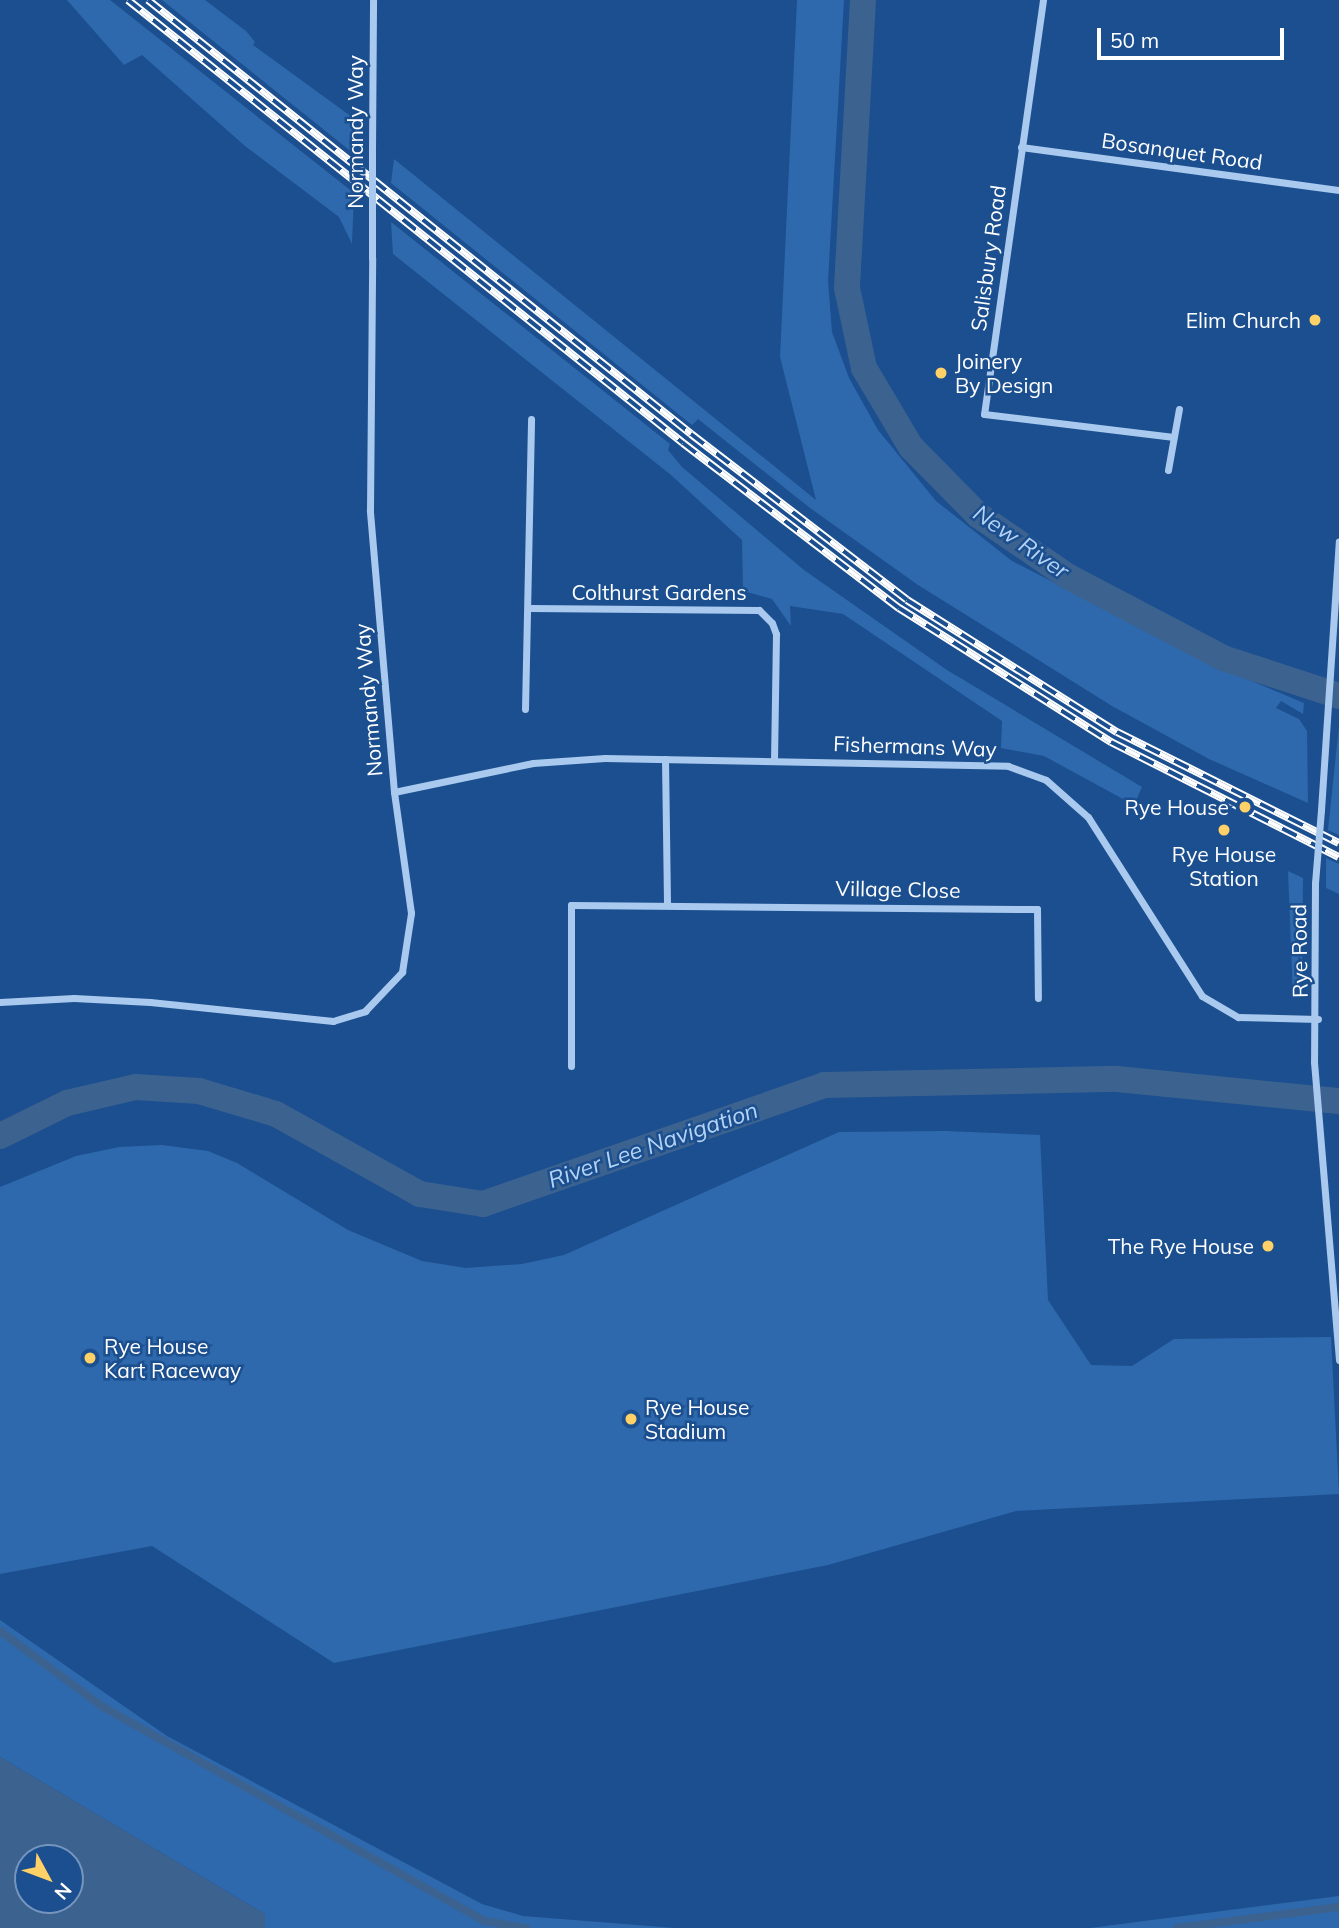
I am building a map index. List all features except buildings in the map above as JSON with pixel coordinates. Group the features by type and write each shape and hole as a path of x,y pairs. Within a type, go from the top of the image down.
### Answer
{"street":[{"name":"Normandy Way","path":"0,1002 74,998 150,1002 299,1021 333,1021 365,1011 402,972 408,950 411,913 394,792 370,510 373,0"},
{"name":"Salisbury Road","path":"1044,0 984,414 1174,437"},
{"name":"Bosanquet Road","path":"1021,147 1339,190"},
{"path":"1168,470 1179,409"},
{"path":"525,709 530,608 531,419"},
{"name":"Rye Road","path":"1339,542 1332,675 1326,717 1315,883 1318,1019 1314,1062 1339,1360"},
{"name":"Colthurst Gardens","path":"530,608 759,610 772,623 776,634 774,759"},
{"path":"665,759 667,904"},
{"name":"Fishermans Way","path":"394,792 533,763 774,759 1008,766 1030,772 1061,790 1088,817 1202,996 1238,1017 1318,1019"},
{"name":"Village Close","path":"570,1066 571,905 1037,909 1038,998"}],"shaded area":[{"path":"67,0 110,0 354,193 352,244 339,217 245,146 142,55 124,65"},
{"path":"162,0 205,0 246,31 255,42 253,45 352,117 353,153"},
{"path":"797,0 844,0 828,281 832,332 849,378 878,430 936,501 1012,561 1223,669 1304,703 1303,714 1281,701 1276,708 1299,719 1307,731 1308,803 1209,759 1112,706 918,585 810,508 698,419 692,425 391,183 394,159 816,500 780,357"},
{"path":"391,222 670,444 668,450 682,467 804,570 947,670 1142,787 1134,805 1044,756 1001,748 1002,721 843,614 790,606 791,626 772,599 743,591 742,540 671,475 393,254"},
{"path":"1339,726 1339,835 1328,830"},
{"path":"1326,858 1339,864 1339,894 1326,888"},
{"path":"1288,871 1303,878 1302,978 1293,998"},
{"path":"946,1131 1040,1135 1048,1300 1091,1365 1132,1366 1174,1339 1331,1337 1339,1494 1016,1511 828,1565 334,1663 152,1546 0,1574 0,1187 76,1156 119,1147 162,1145 208,1151 237,1163 348,1230 422,1261 466,1268 522,1264 564,1255 839,1132"},
{"path":"0,1620 167,1736 482,1904 523,1916 675,1928 265,1928 265,1914 0,1757"},
{"path":"0,1757 265,1914 265,1928 0,1928"},
{"path":"1339,1896 1339,1928 1090,1928"}],"waterway":[{"name":"New River","path":"863,0 847,288 864,368 911,447 978,515 1067,576 1223,658 1339,696"},
{"name":"River Lee Navigation","path":"0,1136 67,1103 136,1087 199,1091 276,1114 420,1194 483,1204 824,1085 1117,1079 1339,1101"},
{"path":"0,1631 103,1707 484,1921 526,1928"},
{"path":"1177,1928 1339,1907"}],"railway":[{"path":"128,0 683,443 899,608 1111,742 1339,857"},
{"path":"148,0 691,434 907,600 1117,732 1339,843"}],"place":[{"name":"Elim Church","path":"1315,320"},
{"name":"Joinery By Design","path":"941,373"},
{"name":"Rye House","path":"1245,807"},
{"name":"Rye House Station","path":"1224,830"},
{"name":"The Rye House","path":"1268,1246"},
{"name":"Rye House Kart Raceway","path":"90,1358"},
{"name":"Rye House Stadium","path":"631,1419"}]}
